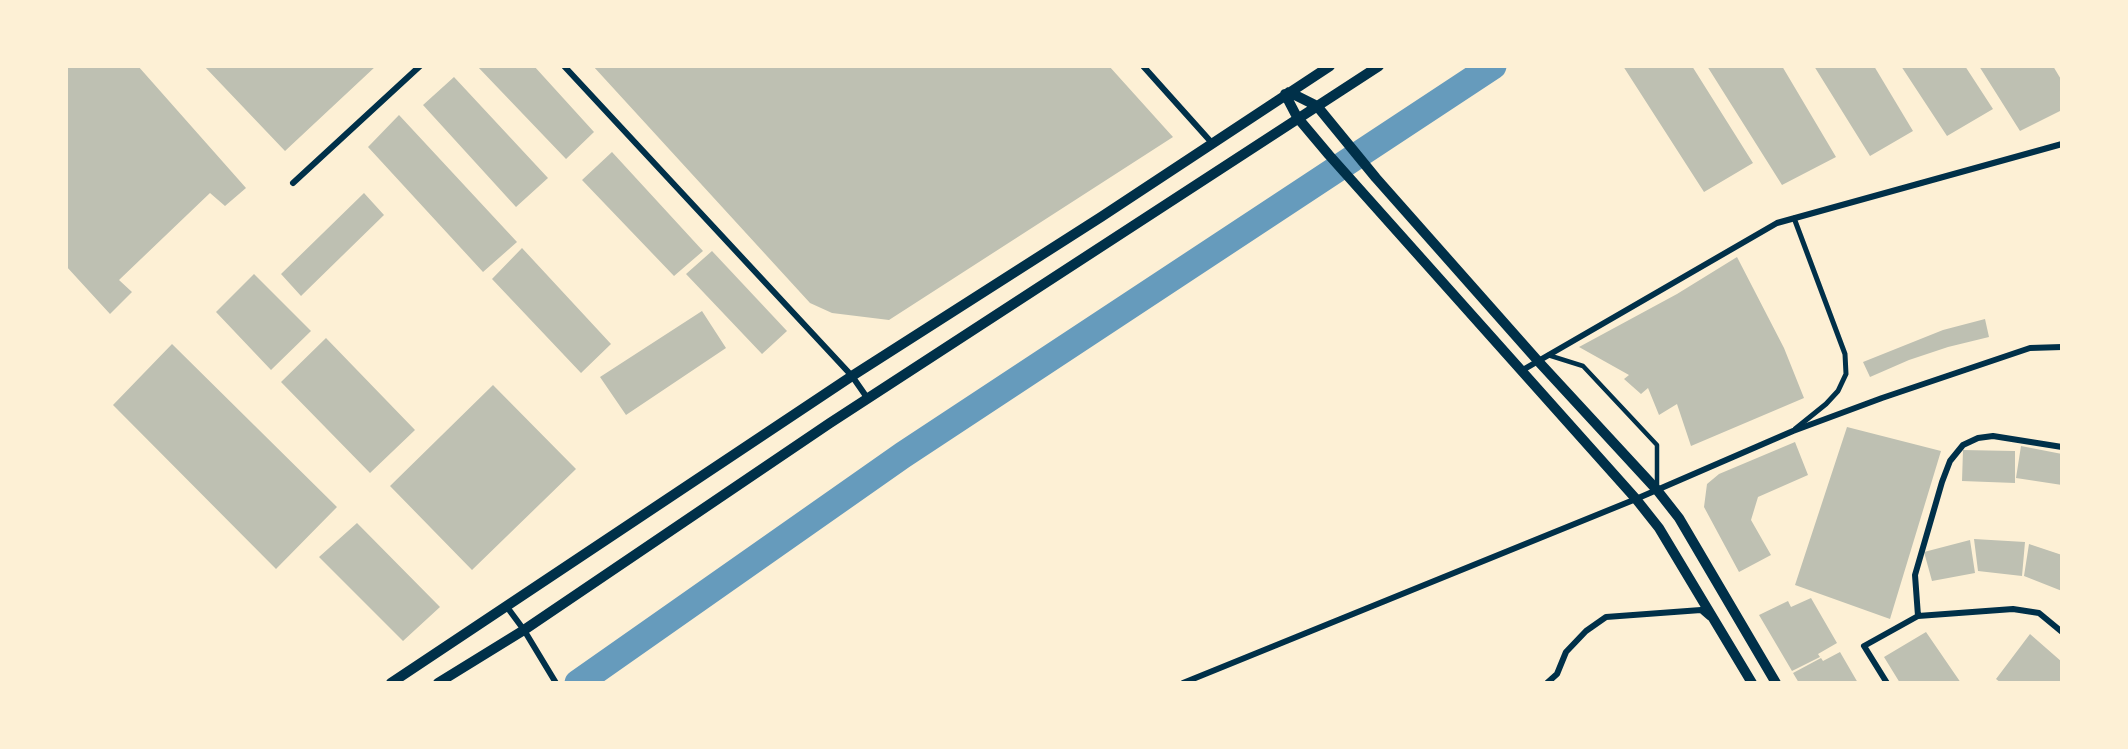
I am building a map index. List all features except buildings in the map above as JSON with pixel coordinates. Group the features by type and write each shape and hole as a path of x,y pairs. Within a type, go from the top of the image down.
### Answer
{"street":[{"path":"293,183 420,66"},
{"path":"564,66 852,376 868,399"},
{"path":"1143,66 1212,143"},
{"path":"391,683 852,376 1101,217 1330,66"},
{"path":"438,683 524,630 830,423 1378,66"},
{"path":"1287,93 1317,106 1376,178 1543,358 1657,490 1679,518 1776,683"},
{"path":"1287,93 1297,117 1329,155 1636,499 1659,528 1752,683"},
{"path":"1521,370 1777,223 2062,144"},
{"path":"1793,431 1826,404 1838,391 1846,374 1845,354 1794,218"},
{"path":"1183,683 1636,499 1793,431 2030,348 2062,347"},
{"path":"1918,616 1915,575 1942,482 1950,461 1963,445 1978,438 1993,436 2062,447"},
{"path":"507,607 524,630 556,683"},
{"path":"1887,683 1864,646 1918,616 2013,609 2039,613 2062,632"},
{"path":"1547,683 1557,674 1566,652 1586,631 1606,617 1701,610 1717,625"}],"lane":[{"path":"1543,358 1583,366 1657,445 1657,490"}],"waterway":[{"path":"578,683 903,455 1493,66"}]}
